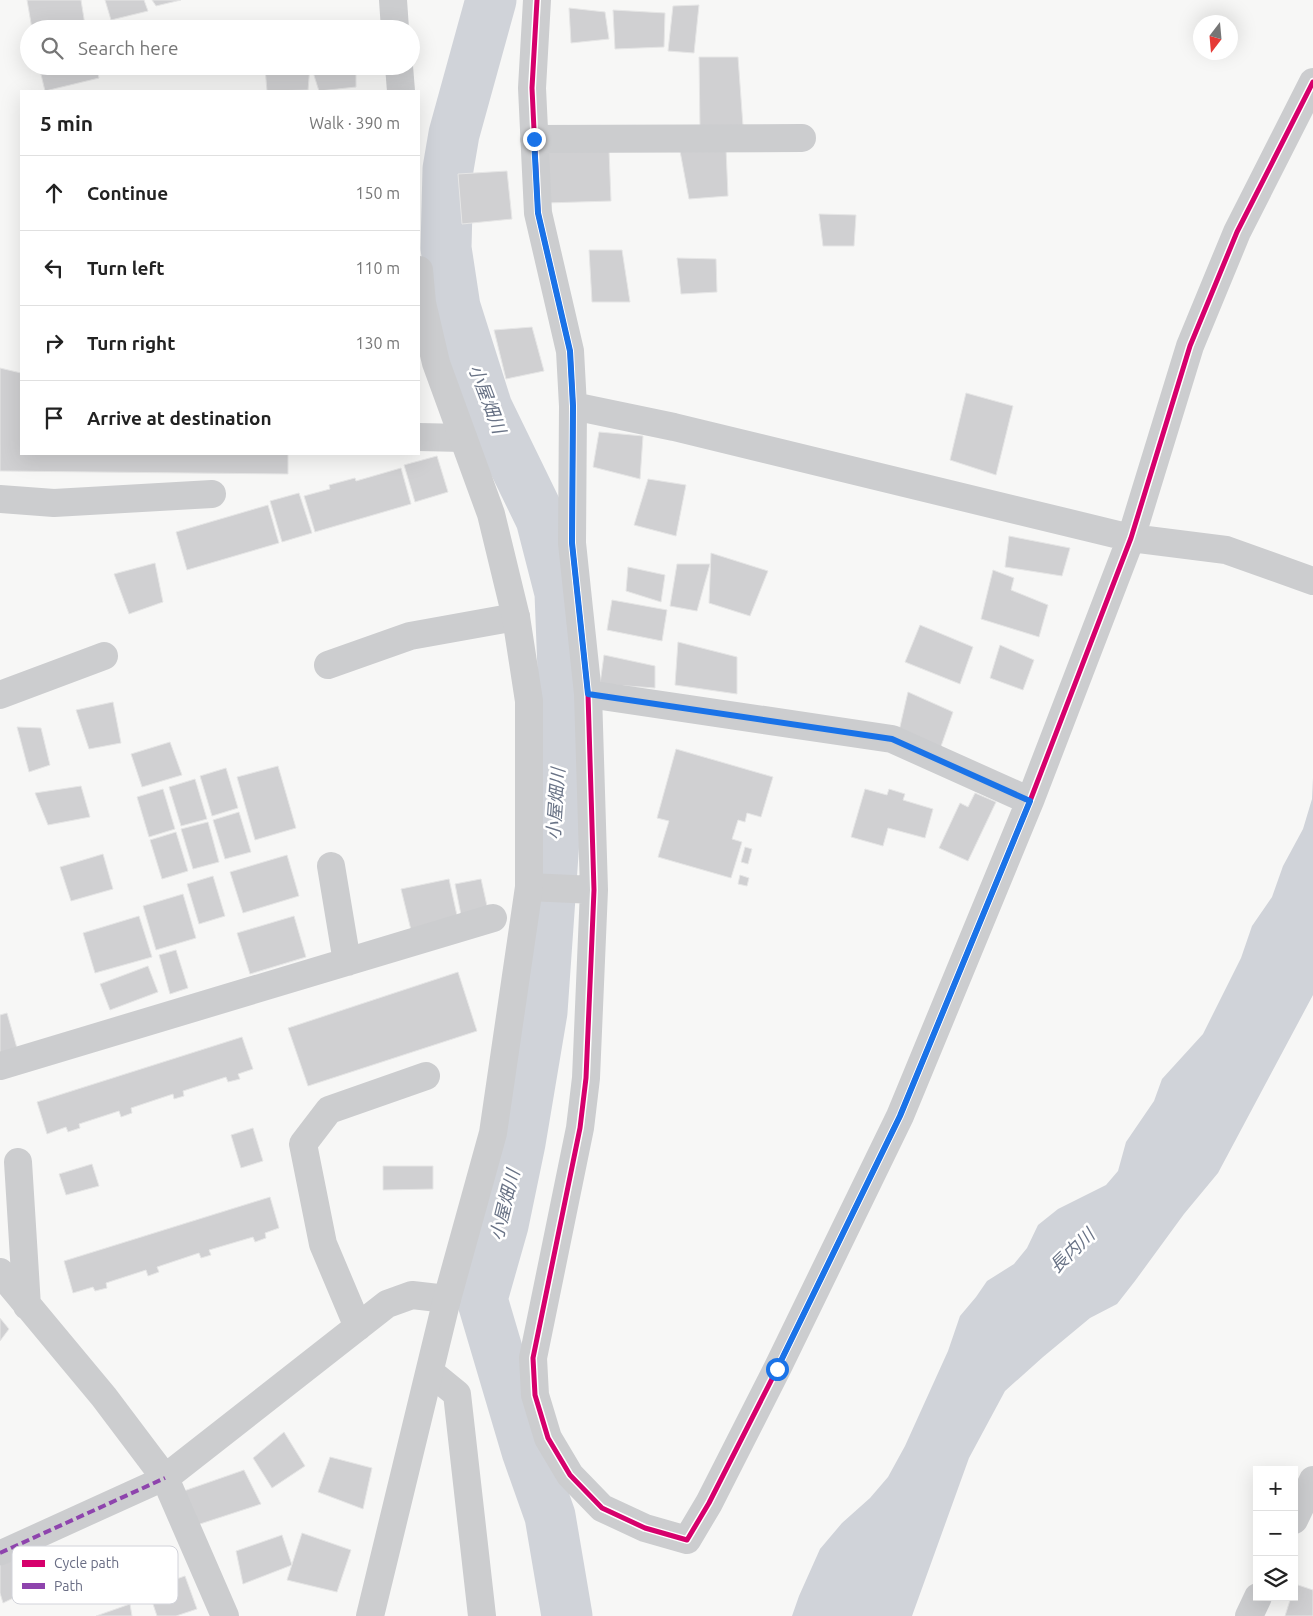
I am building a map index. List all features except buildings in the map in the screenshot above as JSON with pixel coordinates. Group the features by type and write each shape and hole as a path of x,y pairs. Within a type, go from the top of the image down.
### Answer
{"street":[{"path":"393,0 394,20"},
{"path":"537,0 532,88 538,213 570,351 573,406 572,543 588,694 588,890 586,1078 580,1128 533,1358 536,1395 548,1438 570,1475 602,1508 645,1528 687,1540 709,1503 777,1369 900,1116 1030,801 1131,538 1190,346 1237,232 1313,82"},
{"path":"400,75 401,90"},
{"path":"534,139 802,138"},
{"path":"370,1616 447,1299 493,1133 534,887 529,700 516,617 491,514 436,363 422,303 420,281"},
{"path":"573,406 674,427 1131,538 1226,550 1313,580"},
{"path":"420,437 463,438"},
{"path":"0,499 54,503 212,494"},
{"path":"328,665 410,636 516,617"},
{"path":"0,695 104,656"},
{"path":"588,694 892,739 1030,801"},
{"path":"331,866 347,962"},
{"path":"534,887 588,890"},
{"path":"0,1066 493,918"},
{"path":"358,1327 324,1244 303,1144 330,1110 426,1076"},
{"path":"18,1162 27,1306"},
{"path":"1,1276 104,1397 165,1478 225,1616"},
{"path":"15,1546 165,1478 387,1304 412,1296 447,1299"},
{"path":"430,1372 457,1394 482,1616"},
{"path":"1298,1512 1313,1480"},
{"path":"0,1553 12,1548"},
{"path":"1250,1616 1256,1601"}],"water":[{"name":"長内川","path":"1313,778 1313,995 1218,1173 1184,1214 1117,1304 1090,1318 1005,1391 969,1458 912,1616 792,1616 820,1549 842,1523 870,1498 888,1477 905,1446 948,1351 960,1316 987,1281 1014,1264 1027,1248 1038,1225 1058,1209 1106,1185 1118,1171 1126,1142 1154,1101 1162,1079 1203,1034 1241,958 1252,926 1272,897 1283,866 1303,829 1312,799"}],"waterway":[{"name":"小屋畑川","path":"491,0 454,134 448,169 446,248 455,307 487,408 541,519 560,593 564,696 542,1012 520,1143 503,1225 482,1299 527,1451 550,1516 567,1616"}],"marked path":[{"path":"15,1546 165,1478"},
{"path":"0,1553 12,1548"}],"cycle path":[{"path":"537,0 532,88 538,213 570,351 573,406 572,543 588,694 594,890 586,1078 580,1128 533,1358 535,1395 548,1438 570,1475 602,1508 645,1528 687,1540 709,1503 777,1369 900,1116 1030,801 1131,538 1190,346 1237,232 1313,82"}],"route":[{"path":"534,139 538,213 570,351 573,406 572,543 588,694 892,739 1030,801 900,1116 777,1369"}]}
